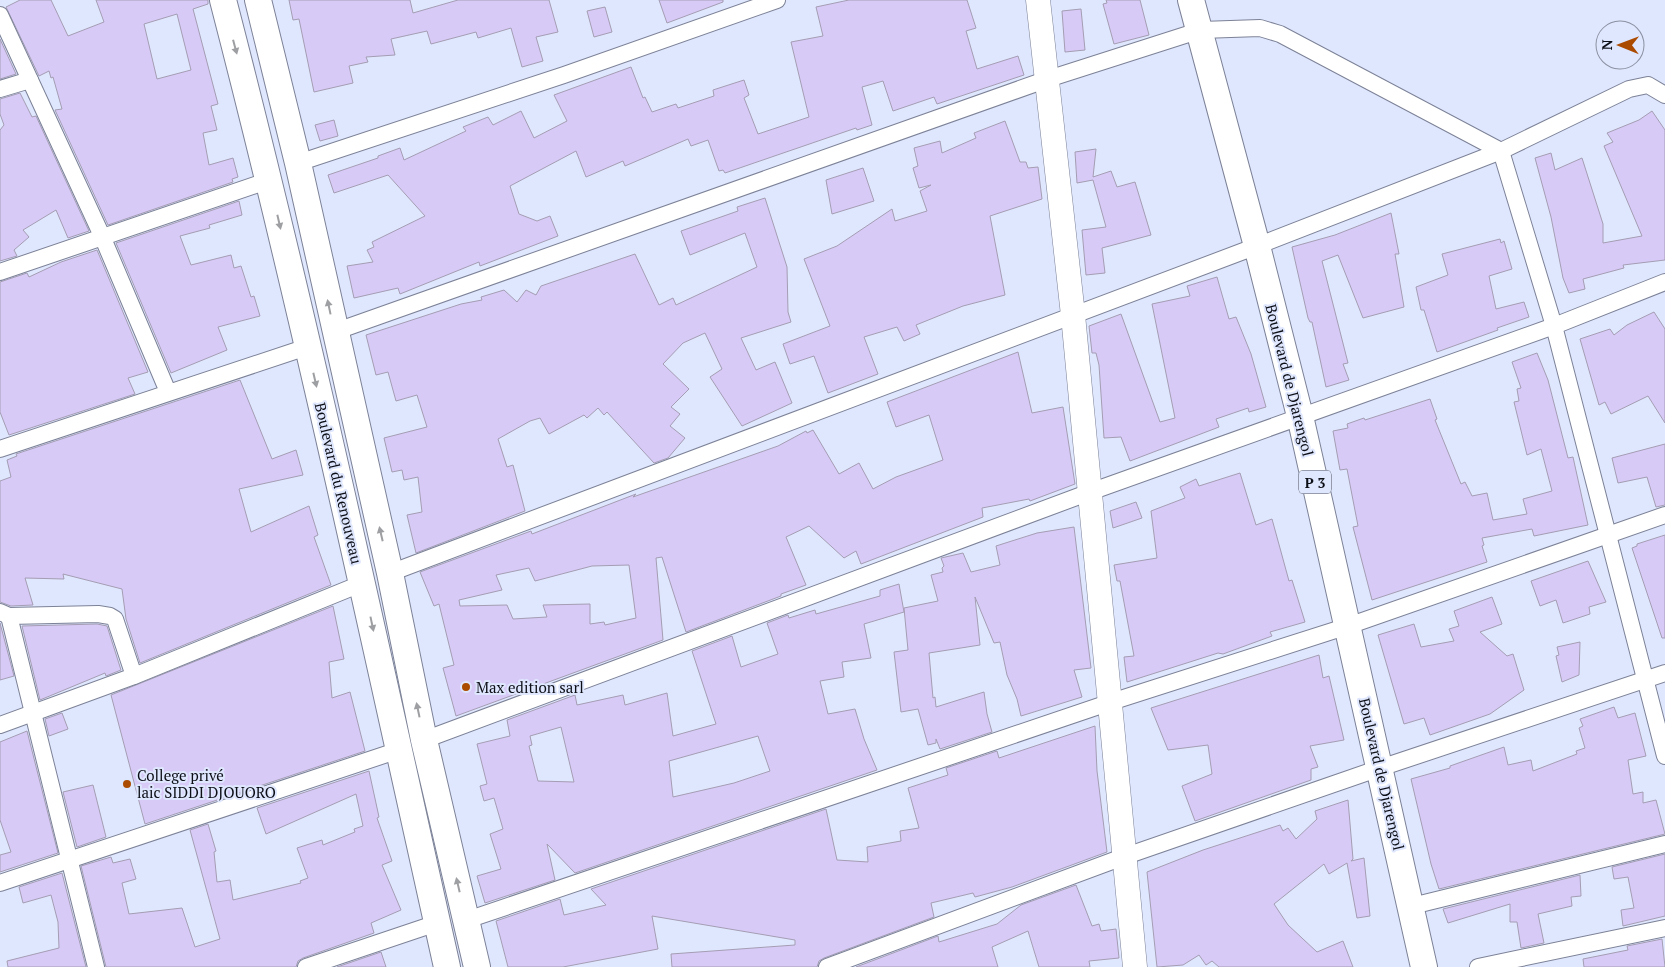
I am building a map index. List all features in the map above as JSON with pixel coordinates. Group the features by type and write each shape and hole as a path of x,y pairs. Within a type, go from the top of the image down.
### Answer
{"main road":[{"name":"Boulevard du Renouveau","path":"223,0 270,180 363,583 447,967"},
{"name":"Boulevard du Renouveau","path":"258,0 298,163 334,332 390,573 424,740 477,967"},
{"path":"1038,0 1073,315 1111,702 1123,857 1135,967"},
{"name":"Boulevard de Djarengol","path":"1191,0 1300,416 1412,906 1424,967"}],"street":[{"path":"298,163 554,78 760,3 777,0"},
{"path":"0,15 102,236 168,392"},
{"path":"334,332 1048,79 1200,30 1260,28 1280,34 1501,151 1554,326 1665,756"},
{"path":"0,89 30,80"},
{"path":"390,573 1257,246 1501,151 1629,89 1648,85 1665,95"},
{"path":"0,272 270,180"},
{"path":"424,740 1090,492 1554,326 1665,282"},
{"path":"0,449 307,347"},
{"path":"466,920 1111,702 1348,626 1606,533 1665,514"},
{"path":"0,725 134,676 363,583"},
{"path":"96,967 68,860 33,712 4,614 98,614 110,616 115,620 134,676"},
{"path":"827,967 1123,857 1380,768 1665,673"},
{"path":"0,883 399,750"},
{"path":"1412,906 1665,844"},
{"path":"306,967 438,923"},
{"path":"1478,967 1665,928"}],"building":[{"path":"20,0 51,0 68,36 104,22 96,0 208,0 208,4 193,9 218,104 211,106 217,130 203,133 209,165 233,158 238,177 232,179 233,182 108,225 55,110 62,109 53,77 51,78 49,71 39,76 6,7","holes":["177,14 191,70 157,79 144,24"]},
{"path":"289,0 410,0 413,13 458,0 549,0 558,32 536,37 543,61 522,67 511,28 478,38 476,32 431,44 427,31 391,39 395,55 366,57 368,62 349,66 353,83 314,92 299,19 293,20"},
{"path":"659,0 723,0 723,2 667,23"},
{"path":"849,0 967,0 976,28 966,31 977,69 1018,56 1024,75 937,104 934,97 893,111 883,81 862,87 872,125 857,130 856,128 725,173 723,170 719,171 708,140 691,146 688,139 625,166 623,161 586,177 576,151 510,186 519,214 537,221 550,216 558,236 480,266 479,262 400,294 398,288 354,298 347,266 373,262 367,250 374,247 372,242 425,216 388,175 334,193 328,175 378,158 378,156 400,148 404,160 466,131 463,127 488,117 493,125 521,111 534,138 567,121 554,95 631,67 643,98 645,97 652,112 676,104 678,108 714,96 713,90 744,80 749,95 744,98 758,134 809,117 791,42 823,36 816,7"},
{"path":"1106,0 1140,0 1149,35 1114,44 1103,4 1107,3"},
{"path":"605,7 612,32 594,37 587,11"},
{"path":"1081,9 1085,50 1065,52 1062,11"},
{"path":"0,39 16,74 0,79"},
{"path":"20,93 32,117 36,116 89,231 68,238 56,210 23,230 29,237 14,250 17,256 0,261 0,130 4,125 0,114 0,99"},
{"path":"1652,111 1665,130 1665,260 1623,265 1624,268 1583,279 1585,289 1569,293 1563,278 1551,217 1535,158 1551,153 1555,170 1582,158 1603,224 1603,243 1642,236 1604,146 1613,142 1607,133 1639,120"},
{"path":"334,120 338,136 320,141 315,125"},
{"path":"1005,121 1020,162 1026,162 1028,168 1038,167 1042,199 990,216 1005,295 963,306 916,325 920,334 904,341 897,327 864,337 878,374 828,393 814,356 790,364 783,344 830,326 804,259 837,246 892,209 895,221 927,211 920,191 931,185 919,188 913,168 918,166 914,148 940,141 942,153 976,138 974,133"},
{"path":"1096,149 1093,177 1111,171 1117,187 1135,182 1151,235 1102,248 1105,273 1086,275 1082,230 1106,227 1093,180 1077,183 1075,152"},
{"path":"863,168 874,201 832,214 826,180"},
{"path":"765,198 787,267 788,312 791,322 741,338 756,370 775,362 792,403 742,426 710,377 722,369 705,333 683,343 663,364 689,389 671,407 680,414 670,426 685,438 668,458 654,463 607,412 604,415 598,408 587,418 584,415 549,434 540,418 530,421 498,439 507,467 513,465 525,511 416,553 407,515 422,512 418,477 404,480 402,470 392,472 384,438 427,427 417,395 396,401 388,372 376,375 366,335 461,304 482,300 481,297 504,290 517,302 526,290 536,295 541,286 635,254 659,305 673,298 676,305 757,267 745,233 690,255 681,231 738,211 737,207"},
{"path":"239,201 242,215 209,225 210,228 180,236 191,265 231,255 234,268 241,266 251,297 254,296 260,316 218,327 227,350 171,373 116,243"},
{"path":"1391,213 1399,254 1395,254 1404,307 1363,318 1338,255 1322,261 1348,363 1343,364 1349,380 1326,387 1312,322 1308,318 1292,247 1335,235"},
{"path":"1500,239 1501,243 1504,241 1512,269 1489,276 1496,309 1524,302 1529,317 1437,352 1424,310 1421,310 1416,287 1448,275 1442,254"},
{"path":"97,250 148,372 128,378 135,394 9,435 0,412 0,282 27,273 29,277 61,262"},
{"path":"1217,277 1229,319 1236,317 1251,354 1266,407 1249,412 1248,408 1216,419 1219,427 1130,461 1121,437 1104,438 1099,365 1096,353 1092,353 1089,326 1121,314 1160,422 1175,418 1152,304 1190,296 1187,286"},
{"path":"1654,312 1665,329 1665,423 1648,396 1611,414 1605,402 1599,405 1580,339 1610,329 1614,335 1627,325"},
{"path":"1018,352 1032,413 1063,407 1075,484 1030,501 1029,499 982,508 983,517 861,564 856,551 844,558 809,526 786,537 806,585 686,632 662,557 656,558 663,640 456,716 443,668 454,665 439,604 434,606 420,572 531,531 532,534 636,494 633,497 778,446 806,431 807,433 813,430 839,474 859,463 873,489 896,477 943,460 929,415 896,427 887,402","holes":["629,565 636,618 605,625 604,622 590,624 590,604 543,605 547,617 513,619 507,605 460,606 459,600 502,590 496,575 529,568 535,581 592,566"]},
{"path":"1537,353 1548,380 1568,458 1573,457 1588,525 1534,536 1532,529 1482,538 1484,545 1482,546 1487,562 1372,600 1353,527 1358,526 1347,469 1340,470 1333,431 1348,428 1347,424 1364,418 1365,420 1430,399 1437,419 1435,420 1461,484 1465,482 1472,496 1487,493 1493,520 1527,514 1523,499 1552,491 1541,449 1527,455 1514,402 1519,401 1517,389 1521,388 1512,362"},
{"path":"240,380 272,459 296,450 303,475 239,489 251,532 309,506 318,535 314,537 331,585 140,663 126,619 122,589 63,574 64,579 25,578 33,605 11,606 0,602 0,481 11,477 7,460 17,456 16,454"},
{"path":"1665,444 1665,505 1656,507 1647,477 1618,483 1612,458"},
{"path":"1240,473 1256,525 1272,519 1289,581 1292,580 1305,622 1270,632 1272,636 1223,654 1218,653 1127,682 1124,657 1134,656 1120,581 1117,581 1114,565 1157,558 1151,511 1185,498 1180,487 1196,479 1199,486"},
{"path":"1136,502 1142,518 1113,528 1110,511"},
{"path":"1074,527 1091,668 1074,670 1082,697 1021,716 1017,699 1007,675 1000,642 994,643 975,597 980,645 929,653 933,698 935,697 936,707 984,692 992,732 940,749 936,739 936,743 928,745 918,709 901,712 894,652 908,650 904,608 938,601 931,575 943,572 942,568 944,566 941,558 963,553 971,572 1000,565 996,546 1037,533"},
{"path":"1665,535 1665,638 1662,638 1632,548 1637,546 1637,544"},
{"path":"1588,561 1606,602 1589,607 1590,614 1563,623 1556,600 1540,606 1531,581"},
{"path":"899,584 904,612 864,624 871,658 842,662 844,677 820,681 828,714 855,709 864,739 877,770 575,873 547,844 555,880 485,903 477,876 501,869 490,834 503,829 494,798 484,801 480,786 487,784 477,744 510,736 507,720 575,695 577,705 623,695 625,705 667,693 673,736 716,724 692,651 732,636 741,667 778,654 767,623 788,615 789,618 815,610 816,614 880,596 880,590","holes":["561,727 574,782 538,781 529,746 532,745 530,736","758,736 770,771 734,783 673,797 669,761"]},
{"path":"1492,597 1502,624 1480,632 1507,656 1513,654 1524,690 1490,714 1430,735 1424,718 1404,724 1378,635 1414,624 1421,647 1454,641 1449,629 1459,626 1454,611"},
{"path":"333,606 344,659 329,662 332,698 350,692 365,751 145,824 111,695"},
{"path":"0,623 14,676 0,680"},
{"path":"97,624 107,626 121,670 106,676 105,673 40,700 22,626"},
{"path":"1580,642 1579,675 1562,682 1556,656 1559,655 1557,647"},
{"path":"1319,655 1323,678 1329,676 1344,740 1310,746 1318,767 1311,769 1311,780 1195,821 1182,786 1212,774 1208,745 1168,750 1151,708"},
{"path":"1614,707 1618,718 1635,713 1646,756 1628,760 1633,794 1643,792 1643,803 1656,800 1665,834 1439,889 1431,864 1411,779 1450,768 1450,766 1504,747 1508,765 1531,760 1533,771 1577,754 1576,751 1585,748 1579,728 1583,726 1580,719"},
{"path":"62,713 68,729 49,736 45,719"},
{"path":"1095,726 1097,771 1107,852 1012,887 975,897 973,893 931,903 934,917 824,958 819,961 817,967 672,967 671,954 795,945 795,940 652,916 658,949 563,967 508,967 496,921 560,899 564,915 606,905 591,889 826,809 837,860 868,862 867,847 901,841 900,831 919,828 908,788 948,775 946,768 997,751 999,758"},
{"path":"27,731 58,853 0,872 0,855 11,852 0,820 0,742"},
{"path":"369,771 379,817 377,818 392,861 382,865 401,910 371,923 374,933 303,958 298,961 296,967 106,967 81,866 111,857 113,863 130,859 136,879 122,883 129,914 182,908 195,947 220,939 190,830 208,824 216,851 214,852 217,882 230,880 233,900 301,883 300,881 308,878 297,848 322,840 323,845 355,832 354,829 363,826 356,794 266,834 257,808"},
{"path":"93,785 106,837 77,847 63,792"},
{"path":"1348,800 1353,859 1351,861 1364,858 1370,916 1357,918 1347,863 1329,874 1324,864 1274,904 1288,925 1317,952 1343,941 1353,967 1219,967 1212,961 1206,965 1199,955 1183,965 1157,967 1147,872 1203,850 1280,825 1283,831 1288,828 1296,839 1317,819 1315,811"},
{"path":"1665,854 1665,916 1623,926 1621,910 1634,908 1628,877 1614,879 1612,867"},
{"path":"62,873 86,967 8,967 7,961 59,948 58,922 51,895 23,903 19,887"},
{"path":"1580,875 1581,896 1571,897 1572,906 1538,914 1544,943 1521,948 1517,922 1510,922 1510,904 1448,923 1443,909"},
{"path":"1076,885 1092,926 1099,924 1101,931 1116,929 1119,958 1089,961 1090,967 1039,967 1028,931 992,947 998,967 856,967 938,936 939,942 997,924 1021,905"},
{"path":"1662,939 1665,967 1584,967 1583,959 1628,950 1627,946"},
{"path":"381,952 386,967 337,967"}],"place":[{"name":"Max edition sarl","path":"466,687"},
{"name":"College privé laic SIDDI DJOUORO","path":"127,784"}]}
